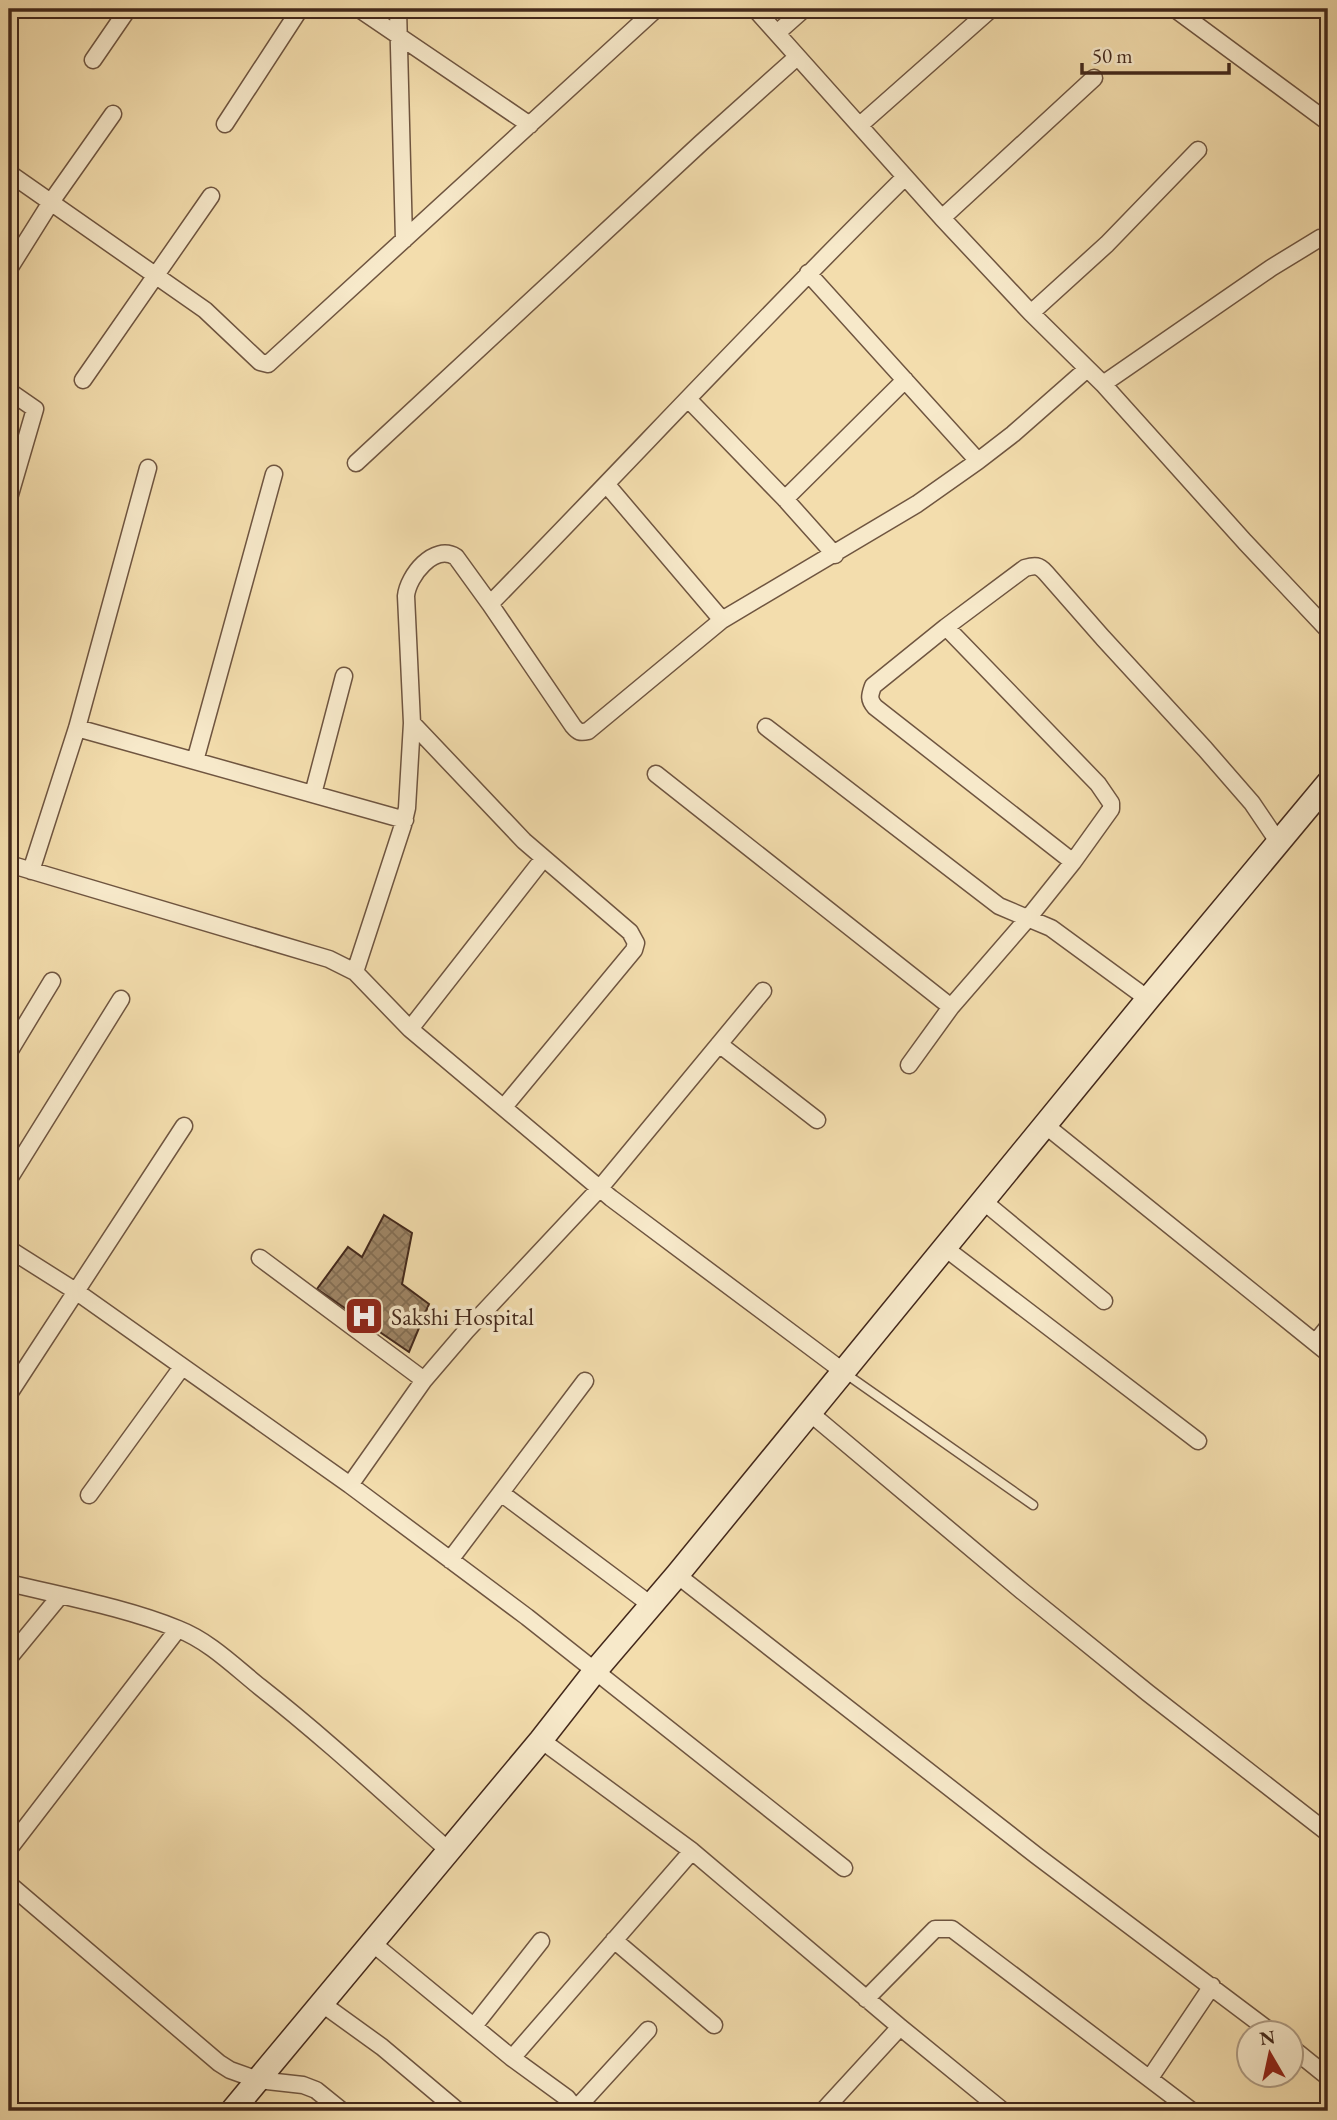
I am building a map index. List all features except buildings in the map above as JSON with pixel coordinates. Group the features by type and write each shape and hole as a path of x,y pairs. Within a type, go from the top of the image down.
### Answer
{"main road":[{"path":"232,2111 541,1740 595,1671 677,1575 1328,783"}],"street":[{"path":"93,60 128,9"},
{"path":"225,124 300,9"},
{"path":"359,9 530,125"},
{"path":"398,9 404,240"},
{"path":"9,173 155,274 217,320 260,362 268,364 656,9"},
{"path":"755,9 942,218 1031,313 1103,384 1328,630"},
{"path":"777,33 804,9"},
{"path":"1175,9 1328,122"},
{"path":"860,125 990,10"},
{"path":"356,463 797,57"},
{"path":"942,218 1094,78"},
{"path":"9,269 51,202 113,114"},
{"path":"1031,313 1107,244 1198,150"},
{"path":"490,604 808,273 905,177"},
{"path":"83,380 211,196"},
{"path":"1103,384 1271,268 1320,238"},
{"path":"808,273 978,461"},
{"path":"355,972 405,820 412,723 406,596 412,578 433,557 440,553 449,553 456,557 573,726 582,733 610,714 722,620 835,555 917,504 978,461 1087,369"},
{"path":"785,499 905,380"},
{"path":"9,391 35,409 9,496"},
{"path":"688,399 835,555"},
{"path":"31,871 77,728 148,468"},
{"path":"195,761 274,474"},
{"path":"607,485 722,620"},
{"path":"1073,862 870,702 873,686 946,627 1025,568 1034,565 1041,567 1221,767 1252,803 1279,843"},
{"path":"909,1065 951,1007 1073,862 1111,809 1111,803 1098,784 946,627"},
{"path":"313,794 344,676"},
{"path":"412,723 543,859 635,937 634,950 504,1107"},
{"path":"766,727 999,906 1051,928 1148,999"},
{"path":"77,728 405,820"},
{"path":"656,774 951,1007"},
{"path":"410,1029 543,859"},
{"path":"9,863 330,959 355,972 410,1029 611,1198 844,1372"},
{"path":"9,1052 52,981"},
{"path":"350,1485 424,1380 600,1188 764,991"},
{"path":"9,1178 121,999"},
{"path":"719,1044 817,1120"},
{"path":"1045,1125 1322,1348 1328,1327"},
{"path":"9,1394 184,1126"},
{"path":"983,1201 1104,1301"},
{"path":"945,1248 1198,1440"},
{"path":"9,1249 77,1292 350,1485 595,1671 844,1868"},
{"path":"260,1258 424,1380"},
{"path":"89,1495 182,1367"},
{"path":"450,1560 585,1381"},
{"path":"810,1413 1127,1676 1328,1833"},
{"path":"501,1493 651,1605"},
{"path":"677,1575 1037,1856 1253,2018"},
{"path":"9,1583 125,1612 178,1629 212,1648 291,1711 448,1850"},
{"path":"9,1658 61,1596"},
{"path":"9,1849 178,1629"},
{"path":"541,1740 692,1851 1003,2111"},
{"path":"512,2057 692,1851"},
{"path":"9,1884 219,2063 258,2080 303,2085 316,2090 342,2111"},
{"path":"866,1999 935,1929 952,1929 1192,2111"},
{"path":"614,1940 715,2025"},
{"path":"474,2026 541,1941"},
{"path":"372,1942 512,2057 567,2098 573,2111"},
{"path":"1150,2078 1212,1986"},
{"path":"321,2003 382,2047 458,2111"},
{"path":"823,2111 900,2027"},
{"path":"573,2111 648,2030"},
{"path":"1306,2059 1328,2077"}],"lane":[{"path":"844,1372 1033,1505"}],"place":[{"name":"Sakshi Hospital","path":"364,1316"}]}
